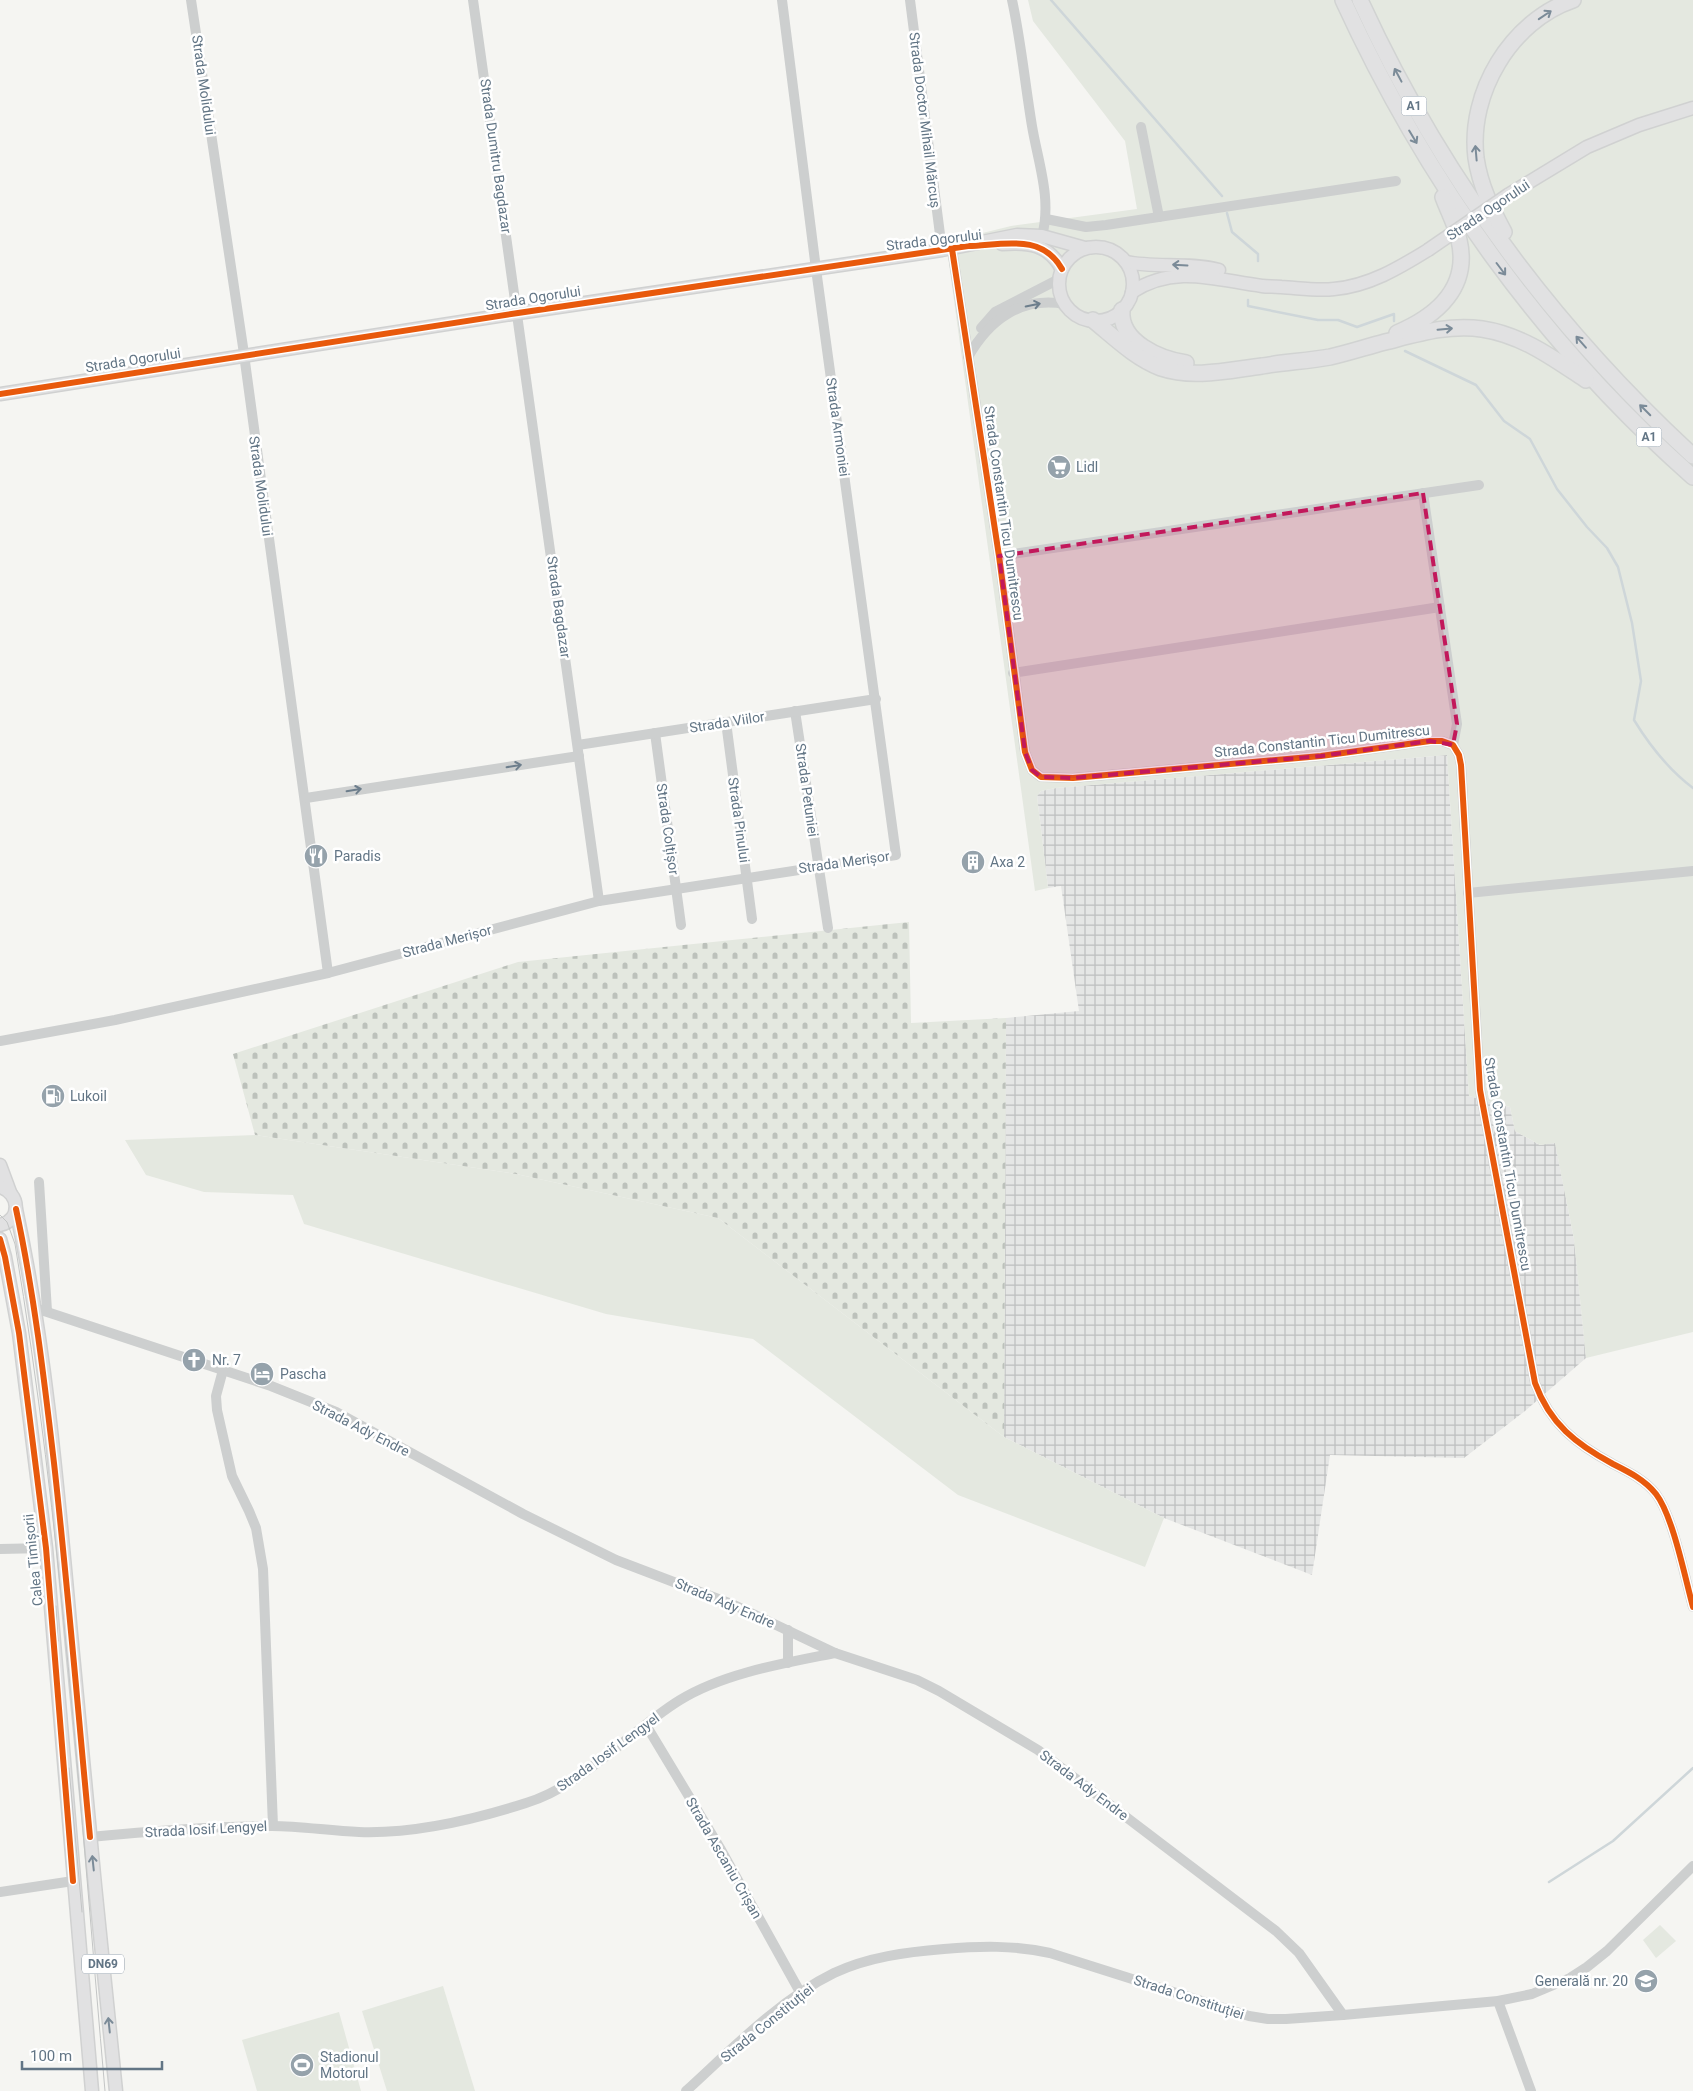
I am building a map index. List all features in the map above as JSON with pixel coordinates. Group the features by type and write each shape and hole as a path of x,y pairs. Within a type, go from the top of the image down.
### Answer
{"highway":[{"name":"A1","path":"1343,0 1390,96 1473,230 1556,338 1607,395 1693,477"},
{"name":"A1","path":"1360,0 1401,81 1442,154 1528,278 1593,356 1658,424 1693,456"},
{"path":"1528,278 1493,212 1484,189 1476,157 1476,122 1486,87 1502,56 1516,38 1532,23 1573,0"},
{"path":"1364,347 1405,330 1428,317 1438,310 1456,284 1461,261 1459,239 1428,160"},
{"path":"1122,310 1122,324 1129,335 1145,348 1172,360 1202,365 1270,364"},
{"path":"1093,320 1142,359 1169,370 1200,373 1330,357 1434,330 1481,329 1507,335 1529,344 1607,395"}],"main road":[{"name":"Strada Ogorului","path":"1132,292 1161,278 1195,275 1263,286 1318,290 1352,286 1383,276 1428,250 1508,195 1587,147 1621,131 1693,108"},
{"name":"Strada Ogorului","path":"968,246 1017,235 1042,236 1085,248"},
{"name":"Strada Ogorului","path":"0,394 518,313 816,269 945,246 1027,244 1050,252 1061,274"},
{"path":"1103,247 1112,250 1126,262 1132,276 1132,292 1122,310 1108,318 1093,320 1080,317 1065,304 1060,292 1061,274 1074,254 1085,248 1103,247"},
{"name":"Strada Ogorului","path":"1126,262 1212,268 1279,286"},
{"name":"DN69","path":"0,1165 5,1190 16,1203 41,1310 90,1837 116,2091"},
{"path":"0,1225 10,1220 16,1209"},
{"name":"Calea Timișorii","path":"0,1239 19,1333 46,1548 92,2091"}],"street":[{"name":"Strada Molidului","path":"191,0 244,356 286,674 306,798 328,973"},
{"name":"Strada Dumitru Bagdazar","path":"473,0 518,313"},
{"name":"Strada Armoniei","path":"782,0 816,269 896,854"},
{"name":"Strada Doctor Mihail Mărcuș","path":"910,0 945,246"},
{"path":"1012,0 1032,128 1044,187 1046,219 1042,236"},
{"path":"1142,127 1159,217"},
{"path":"1046,219 1086,227 1396,181"},
{"name":"Strada Constantin Ticu Dumitrescu","path":"945,246 968,357 999,556 1013,673 1025,752 1029,765 1036,774 1047,778 1073,778 1321,756 1430,741 1442,741 1453,746 1459,755 1480,1090 1535,1383 1542,1401 1553,1419 1567,1433 1583,1447 1639,1478 1657,1496 1670,1524 1693,1607"},
{"path":"968,357 978,339 981,328 995,312 1061,274"},
{"path":"978,339 999,318 1014,310 1047,302 1065,304"},
{"name":"Strada Bagdazar","path":"518,313 599,901"},
{"path":"999,556 1479,485"},
{"path":"1423,493 1457,724 1453,746"},
{"path":"1013,673 1440,607"},
{"name":"Strada Viilor","path":"306,798 579,750 655,733 876,699"},
{"name":"Strada Petuniei","path":"795,711 828,928"},
{"name":"Strada Pinului","path":"726,722 752,918"},
{"name":"Strada Colțișor","path":"655,733 681,925"},
{"name":"Strada Merișor","path":"0,1041 115,1020 328,973 599,901 896,854"},
{"path":"1468,893 1693,871"},
{"path":"39,1182 41,1310"},
{"name":"Strada Ady Endre","path":"41,1310 223,1370 336,1412 523,1514 616,1560 678,1582 734,1605 835,1653 924,1684 981,1715 1038,1750 1276,1931 1303,1959 1343,2015"},
{"path":"223,1370 216,1396 216,1410 232,1476 256,1528 262,1562 273,1826"},
{"path":"0,1549 46,1548"},
{"path":"788,1630 788,1663"},
{"name":"Strada Iosif Lengyel","path":"90,1837 207,1828 273,1826 360,1832 389,1831 424,1828 491,1813 528,1803 562,1788 680,1700 705,1688 731,1678 835,1653"},
{"name":"Strada Ascaniu Crișan","path":"646,1725 720,1848 800,1992"},
{"name":"Strada Constituției","path":"686,2091 748,2034 800,1992 834,1973 865,1961 883,1957 977,1946 1016,1947 1050,1953 1249,2016 1277,2019 1498,2001 1532,1994 1570,1978 1608,1951 1693,1866"},
{"path":"0,1892 73,1881"},
{"path":"1498,2001 1531,2091"}],"highlighted area":[{"path":"1423,493 1457,724 1453,745 1430,741 1321,756 1073,778 1041,777 1032,770 1025,752 999,556"}],"shaded area":[{"path":"1447,755 1469,1096 1510,1107 1515,1131 1540,1145 1555,1142 1574,1239 1586,1358 1525,1411 1464,1458 1330,1455 1312,1575 1164,1518 1004,1437 1006,1018 1079,1011 1061,886 1048,888 1037,796 1041,791 1056,788"}],"green space":[{"path":"1028,0 1693,0 1693,1332 1586,1358 1574,1239 1555,1143 1540,1145 1515,1131 1510,1107 1469,1096 1447,755 1056,788 1041,791 1037,796 1048,888 1035,891 946,242 1011,226 1137,209 1125,141 1033,21"},
{"path":"909,922 911,1023 1006,1018 1004,1437 718,1218 516,1174 255,1135 233,1054 518,962"},
{"path":"255,1135 516,1174 718,1218 1004,1437 1164,1518 1145,1567 958,1495 753,1339 606,1314 304,1224 293,1195 204,1192 146,1175 125,1140"},
{"path":"1660,1925 1676,1941 1656,1958 1643,1940"},
{"path":"443,1986 475,2091 387,2091 362,2011"},
{"name":"Stadionul Motorul","path":"339,2012 361,2091 257,2091 242,2040"}],"waterway":[{"path":"1051,0 1222,196"},
{"path":"1227,213 1232,232 1258,254 1258,261"},
{"path":"1248,300 1248,306 1318,320 1338,320 1357,327 1394,314 1394,321"},
{"path":"1405,351 1476,385 1504,421 1530,439 1557,489 1587,527 1607,548 1618,567 1632,623 1641,681 1634,720 1660,757 1693,788"},
{"path":"1549,1882 1613,1841 1693,1768"}],"tram line":[{"path":"0,1215 7,1222 15,1244 31,1349 58,1560 105,2091"},
{"path":"56,1606 58,1641"},
{"path":"69,1768 82,1912"}],"cycle path":[{"path":"0,394 518,313 968,246 1008,243 1033,246 1044,250 1054,258 1062,269"},
{"path":"952,249 999,556 1025,752 1032,770 1041,777 1073,778 1321,756 1430,741 1442,741 1453,745 1459,755 1480,1090 1535,1383 1548,1410 1566,1431 1587,1449 1642,1480 1656,1494 1668,1517 1673,1532 1693,1607"},
{"path":"16,1209 33,1304 54,1463 90,1837"},
{"path":"0,1239 19,1333 46,1548 73,1881"}],"place":[{"name":"Lidl","path":"1059,467"},
{"name":"Paradis","path":"316,856"},
{"name":"Axa 2","path":"973,862"},
{"name":"Lukoil","path":"53,1096"},
{"name":"Nr. 7","path":"194,1360"},
{"name":"Pascha","path":"262,1374"},
{"name":"Generală nr. 20","path":"1646,1981"},
{"name":"Stadionul Motorul","path":"302,2065"}]}
